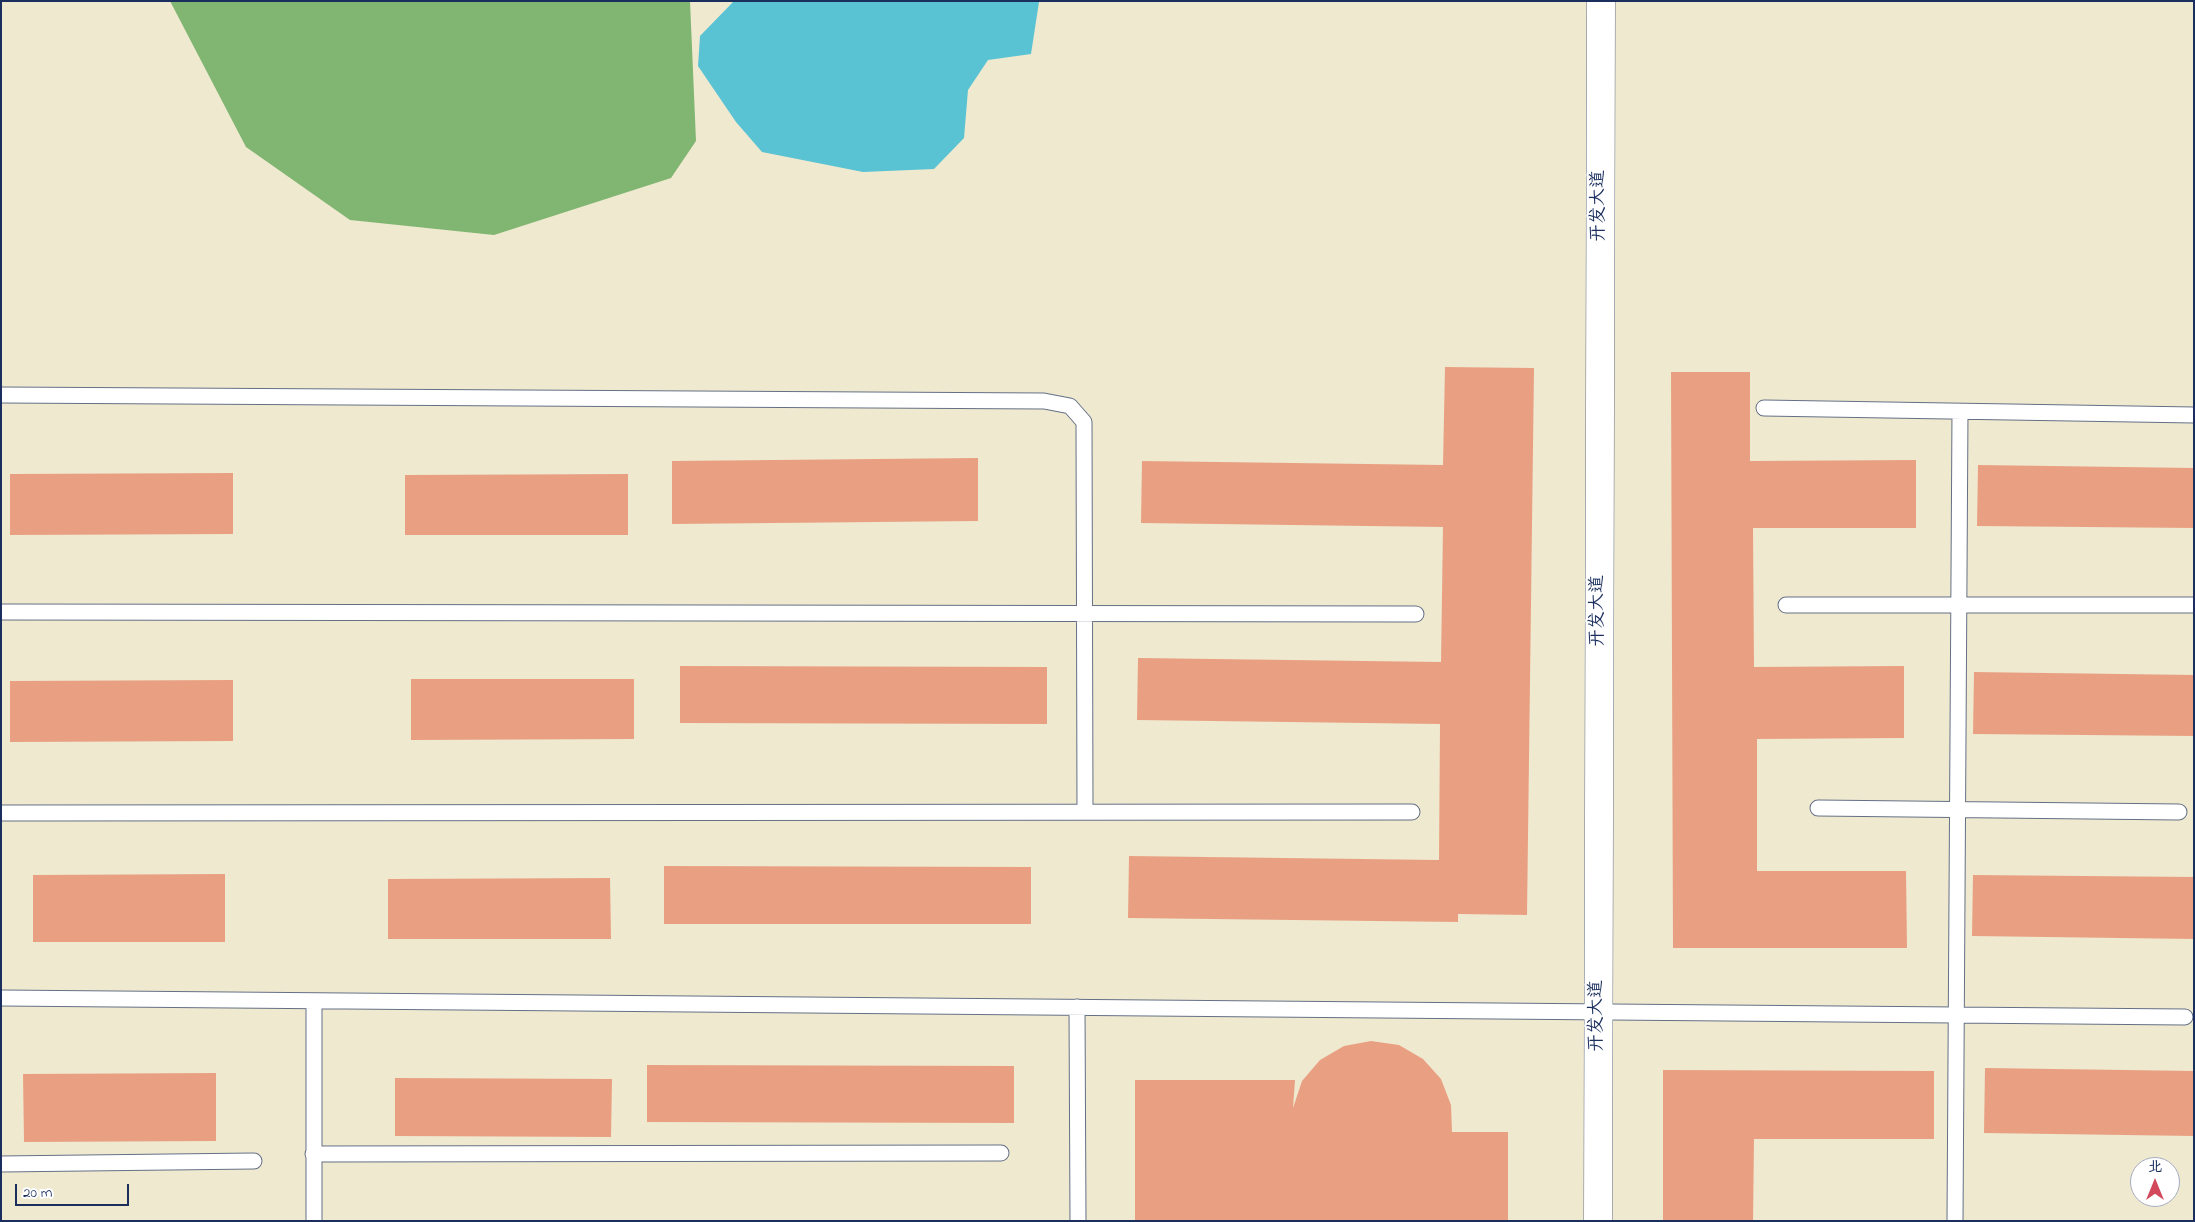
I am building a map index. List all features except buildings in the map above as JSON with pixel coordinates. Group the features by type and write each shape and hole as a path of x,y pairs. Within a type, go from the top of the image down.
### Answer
{"street":[{"name":"开发大道","path":"1598,1221 1601,1"}],"lane":[{"path":"1,395 1034,401 1070,406 1084,422 1084,812"},
{"path":"1764,408 2194,415"},
{"path":"1955,1221 1960,412"},
{"path":"1786,605 2194,605"},
{"path":"1,612 1416,614"},
{"path":"1818,808 2179,812"},
{"path":"1,813 1412,812"},
{"path":"1,998 2185,1017"},
{"path":"314,1000 314,1221"},
{"path":"1077,1007 1078,1221"},
{"path":"313,1154 1001,1153"},
{"path":"1,1164 254,1161"}],"green space":[{"path":"170,1 690,1 696,141 671,178 494,235 350,220 246,147"}],"water":[{"path":"734,1 1039,2 1031,54 988,60 968,90 964,138 934,169 863,172 762,152 736,122 698,66 700,36"}]}
